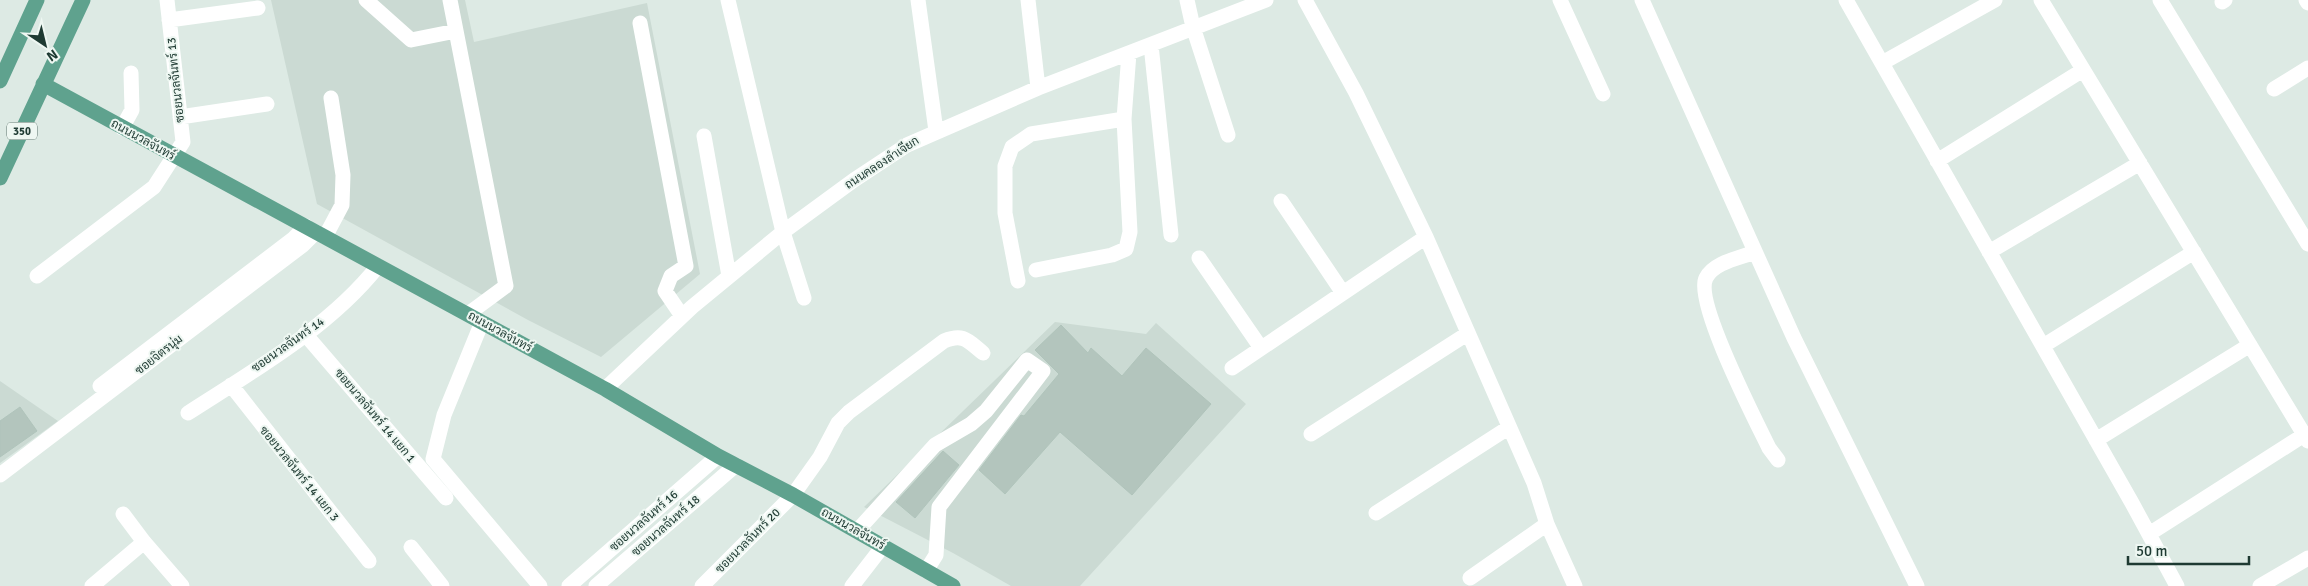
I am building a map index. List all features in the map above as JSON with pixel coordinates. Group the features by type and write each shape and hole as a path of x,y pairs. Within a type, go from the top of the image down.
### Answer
{"main road":[{"path":"0,81 4,62 37,0"},
{"name":"350","path":"0,178 83,0"},
{"name":"ถนนนวลจันทร์","path":"44,84 175,158 316,232 604,389 718,456 793,495 953,586"}],"street":[{"name":"ซอยนวลจันทร์ 13","path":"37,276 154,187 175,158 183,142 167,0"},
{"path":"366,0 411,40 456,31"},
{"path":"450,0 506,286 468,314"},
{"path":"728,0 783,232 804,298"},
{"path":"918,0 936,131"},
{"path":"1028,0 1038,88"},
{"path":"1187,0 1193,28 1228,135"},
{"name":"ถนนคลองลำเจียก","path":"604,389 682,316 783,232 907,144 1038,88 1266,0"},
{"path":"1305,0 1356,93 1426,237 1508,428 1534,483 1547,524 1575,586"},
{"path":"1560,0 1602,94"},
{"path":"1642,0 1794,338 1917,586"},
{"path":"1846,0 2177,586"},
{"path":"1882,63 1995,0"},
{"path":"2041,0 2306,438 2149,534"},
{"path":"2160,0 2308,244"},
{"path":"169,20 258,8"},
{"path":"640,23 686,266 671,276 665,291 682,316"},
{"path":"1151,45 1171,235"},
{"path":"1036,270 1112,255 1126,249 1130,232 1124,119 1129,54"},
{"path":"2274,89 2308,68"},
{"path":"1937,161 2083,70"},
{"path":"122,128 132,110 131,73"},
{"path":"100,386 293,239 316,232 342,205 343,175 331,98"},
{"path":"180,117 267,104"},
{"path":"1018,281 1005,213 1005,166 1012,147 1031,134 1124,119"},
{"path":"704,136 729,276"},
{"path":"1989,252 2140,163"},
{"path":"1281,201 1343,293"},
{"name":"ซอยจิตรนุ่ม","path":"0,474 288,256 316,232"},
{"path":"1232,368 1426,237"},
{"path":"1755,252 1726,262 1710,272 1704,280 1704,291 1727,361 1769,448 1778,460"},
{"path":"2043,346 2194,252"},
{"path":"1199,258 1261,348"},
{"name":"ซอยนวลจันทร์ 14","path":"188,413 231,386 305,334 345,303 378,266"},
{"path":"482,322 444,415 433,459 540,586"},
{"name":"ซอยนวลจันทร์ 14 แยก 1","path":"305,334 446,498"},
{"path":"1311,434 1467,334"},
{"name":"ซอยนวลจันทร์ 20","path":"702,586 793,495 820,457 838,423 944,341 955,337 964,338 983,353"},
{"path":"2096,440 2250,345"},
{"path":"857,531 935,445 971,424 986,411 1027,360 1044,371 939,508 936,555 926,571"},
{"name":"ซอยนวลจันทร์ 14 แยก 3","path":"231,386 369,561"},
{"path":"1376,513 1508,428"},
{"name":"ซอยนวลจันทร์ 16","path":"570,586 718,456"},
{"name":"ซอยนวลจันทร์ 18","path":"596,586 736,466"},
{"path":"123,514 144,542 182,586"},
{"path":"1470,578 1547,524"},
{"path":"92,586 144,542"},
{"path":"852,586 883,546"},
{"path":"411,547 442,586"},
{"path":"2260,586 2308,558"}],"shaded area":[{"path":"271,0 465,0 474,42 647,3 700,274 601,357 528,320 317,204"},
{"path":"1055,322 1146,334 1156,323 1246,404 1080,586 1011,586 953,553 864,507"},
{"path":"0,381 58,421 0,463"}],"building":[{"path":"1061,325 1088,353 1091,348 1122,376 1146,348 1211,404 1132,495 1060,432 1005,494 979,470 1021,415 1024,416 1059,374 1035,350"},
{"path":"20,407 37,431 0,457 0,421"},
{"path":"943,451 959,465 915,518 896,502"}]}
